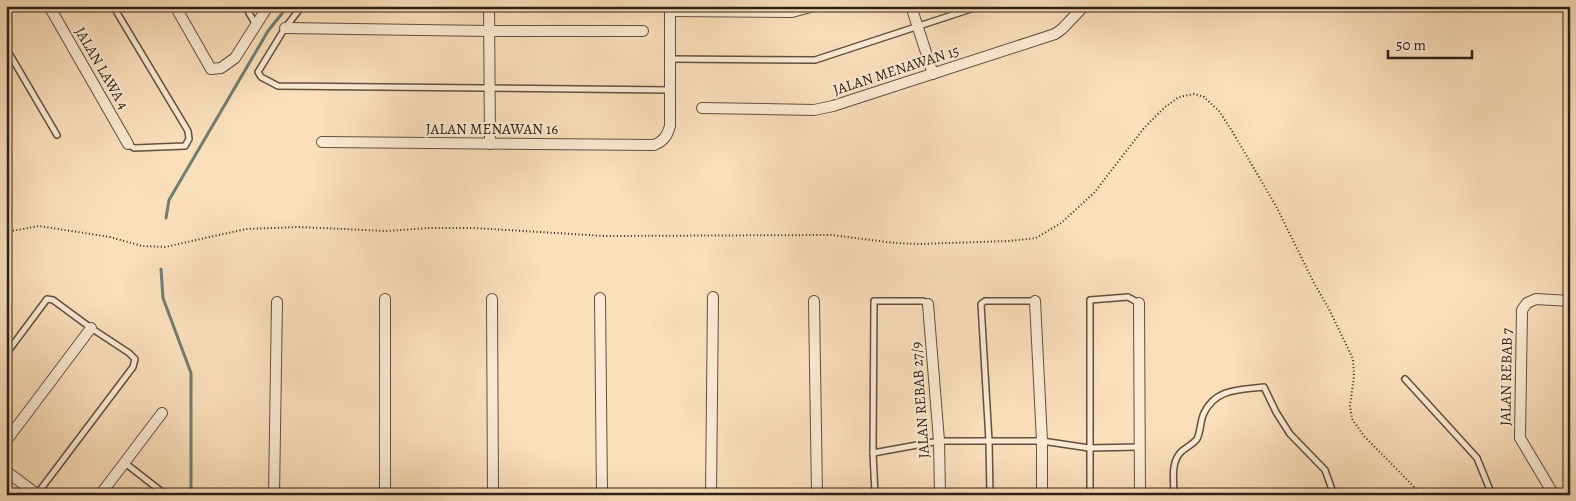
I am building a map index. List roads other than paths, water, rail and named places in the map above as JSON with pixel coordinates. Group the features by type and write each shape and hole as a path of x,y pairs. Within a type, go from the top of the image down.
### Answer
{"street":[{"name":"JALAN LAWA 4","path":"49,6 128,144"},
{"path":"175,6 211,68 221,68 235,58 268,6"},
{"path":"489,6 490,144"},
{"path":"670,90 670,9 792,12 814,6"},
{"path":"911,6 933,74"},
{"name":"JALAN MENAWAN 15","path":"702,108 814,110 833,106 1055,34 1084,6"},
{"path":"285,28 643,32"},
{"name":"JALAN MENAWAN 16","path":"322,142 654,145 661,142 667,135 670,126 670,90"},
{"path":"711,495 713,297"},
{"path":"600,298 602,495"},
{"path":"385,299 385,495"},
{"path":"492,299 493,495"},
{"name":"JALAN REBAB 7","path":"1554,495 1520,438 1522,310 1527,302 1536,299 1570,301"},
{"path":"814,301 817,495"},
{"path":"1035,301 1042,441 1042,495"},
{"path":"274,495 277,302"},
{"path":"1139,303 1140,495"},
{"name":"JALAN REBAB 27/9","path":"928,304 939,442 940,495"},
{"path":"6,441 91,328"},
{"path":"100,495 162,414"},
{"path":"6,471 37,495"}],"lane":[{"path":"113,6 188,131 189,139 185,146 134,148 128,144"},
{"path":"245,6 256,25"},
{"path":"302,6 285,28 258,72 261,78 278,86 670,90"},
{"path":"670,59 809,61 980,6"},
{"path":"6,48 57,135"},
{"path":"1090,495 1090,300 1128,297 1139,303"},
{"path":"6,354 47,299 53,300 135,359 133,367 37,495"},
{"path":"875,495 873,453 874,301 923,301 928,304"},
{"path":"990,495 989,441 981,304 985,301 1035,301"},
{"path":"1405,379 1477,458 1492,495"},
{"path":"1174,495 1173,465 1175,460 1181,452 1198,438 1204,413 1212,402 1223,393 1264,386 1276,412 1290,434 1325,470 1334,495"},
{"path":"873,453 939,442 1042,441 1089,448 1140,447"},
{"path":"124,463 166,495"}],"waterway":[{"path":"166,218 169,200 268,31 288,6"},
{"path":"161,269 163,298 191,373 191,495"}]}
